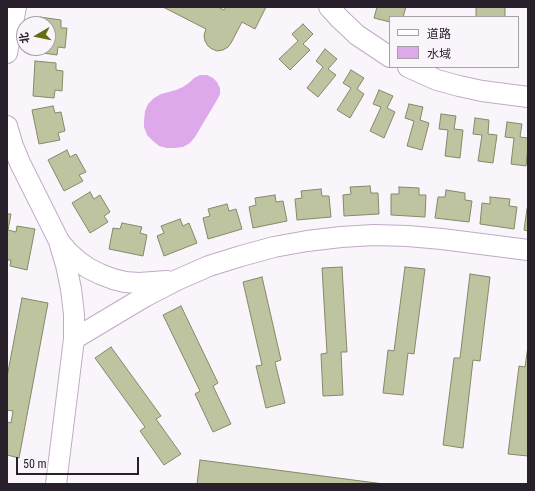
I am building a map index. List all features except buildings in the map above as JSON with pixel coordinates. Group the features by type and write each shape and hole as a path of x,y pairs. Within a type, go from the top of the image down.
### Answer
{"street":[{"path":"7,53 16,7"},
{"path":"328,7 357,35 389,56"},
{"path":"410,68 437,80 459,86 482,91 528,97"},
{"path":"7,126 20,163 59,241 71,289 74,314 74,339 56,484"},
{"path":"74,339 146,296 177,280 209,266 274,247 307,241 374,235 442,239 528,250"},
{"path":"59,241 68,252 88,268 112,279 138,283 177,280"}],"water":[{"path":"200,75 207,75 217,82 220,88 220,94 217,100 190,143 183,147 175,148 159,146 147,135 144,127 145,111 148,104 161,94 183,87"}]}
